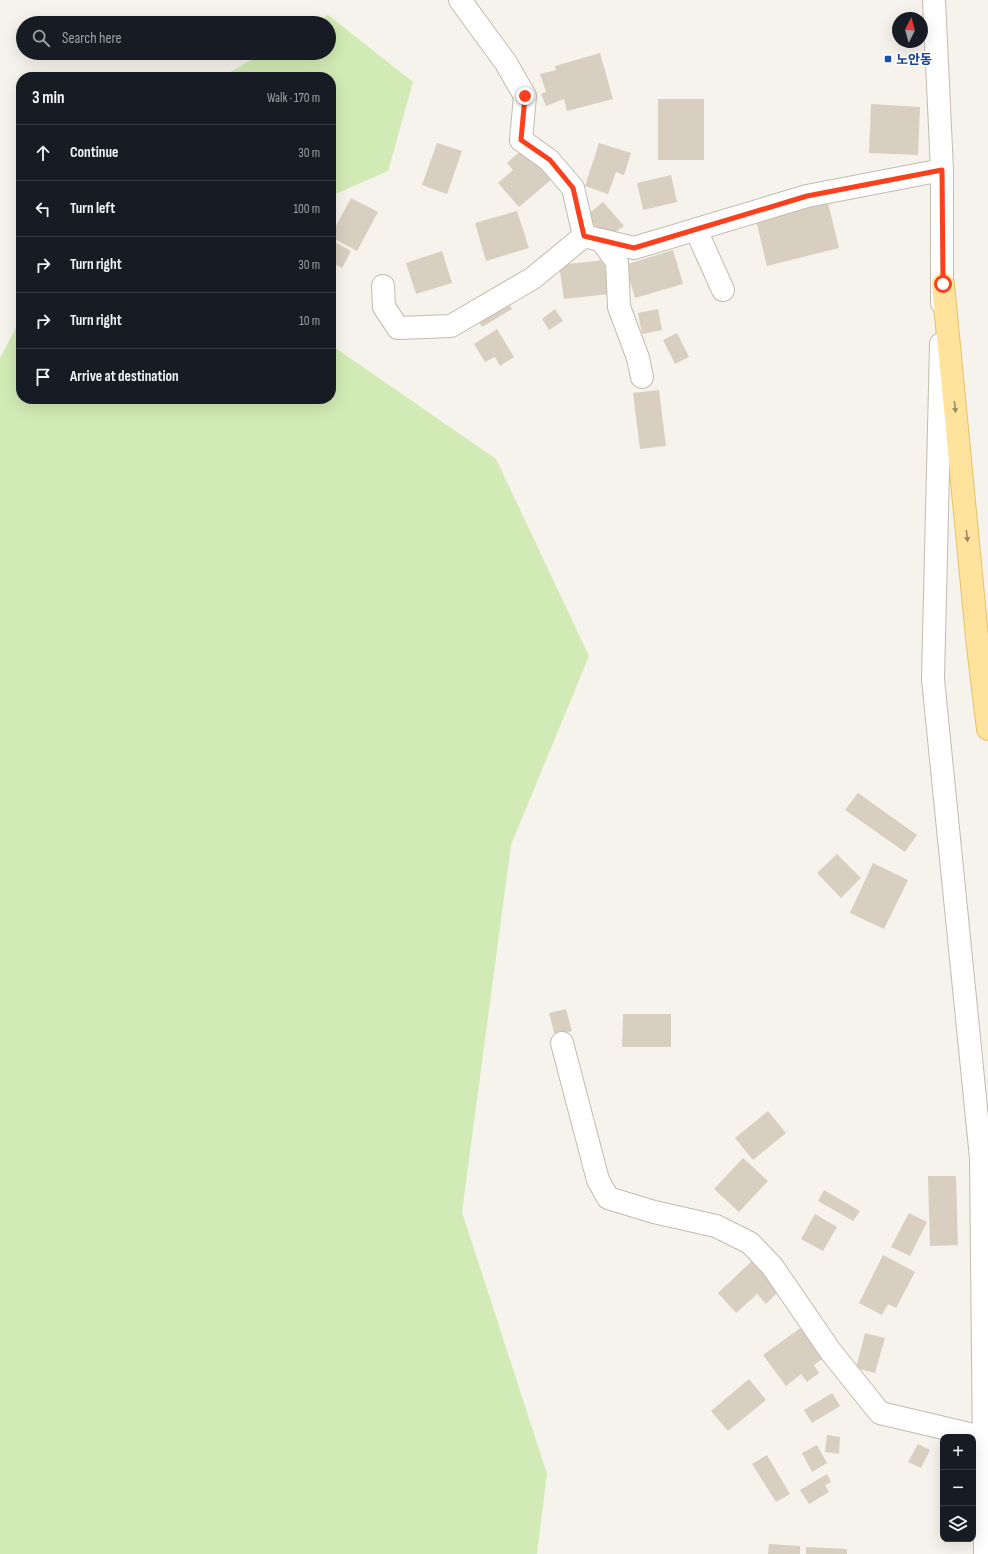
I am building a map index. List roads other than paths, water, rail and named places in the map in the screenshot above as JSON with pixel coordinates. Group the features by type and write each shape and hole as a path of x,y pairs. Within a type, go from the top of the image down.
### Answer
{"main road":[{"path":"943,284 978,647 988,729"}],"street":[{"path":"460,0 506,63 525,96 521,140 550,160 573,188 593,238 617,262 619,307 638,358 642,377"},
{"path":"934,0 942,170 943,284 933,678 981,1158 984,1554"},
{"path":"383,286 384,307 398,328 450,326 533,278 593,238 634,248 807,196 942,170"},
{"path":"696,230 723,290"},
{"path":"562,1043 598,1180 608,1198 654,1212 716,1226 750,1243 772,1266 831,1352 880,1413 982,1437"}],"place":[{"name":"노안동","path":"888,59"}]}
